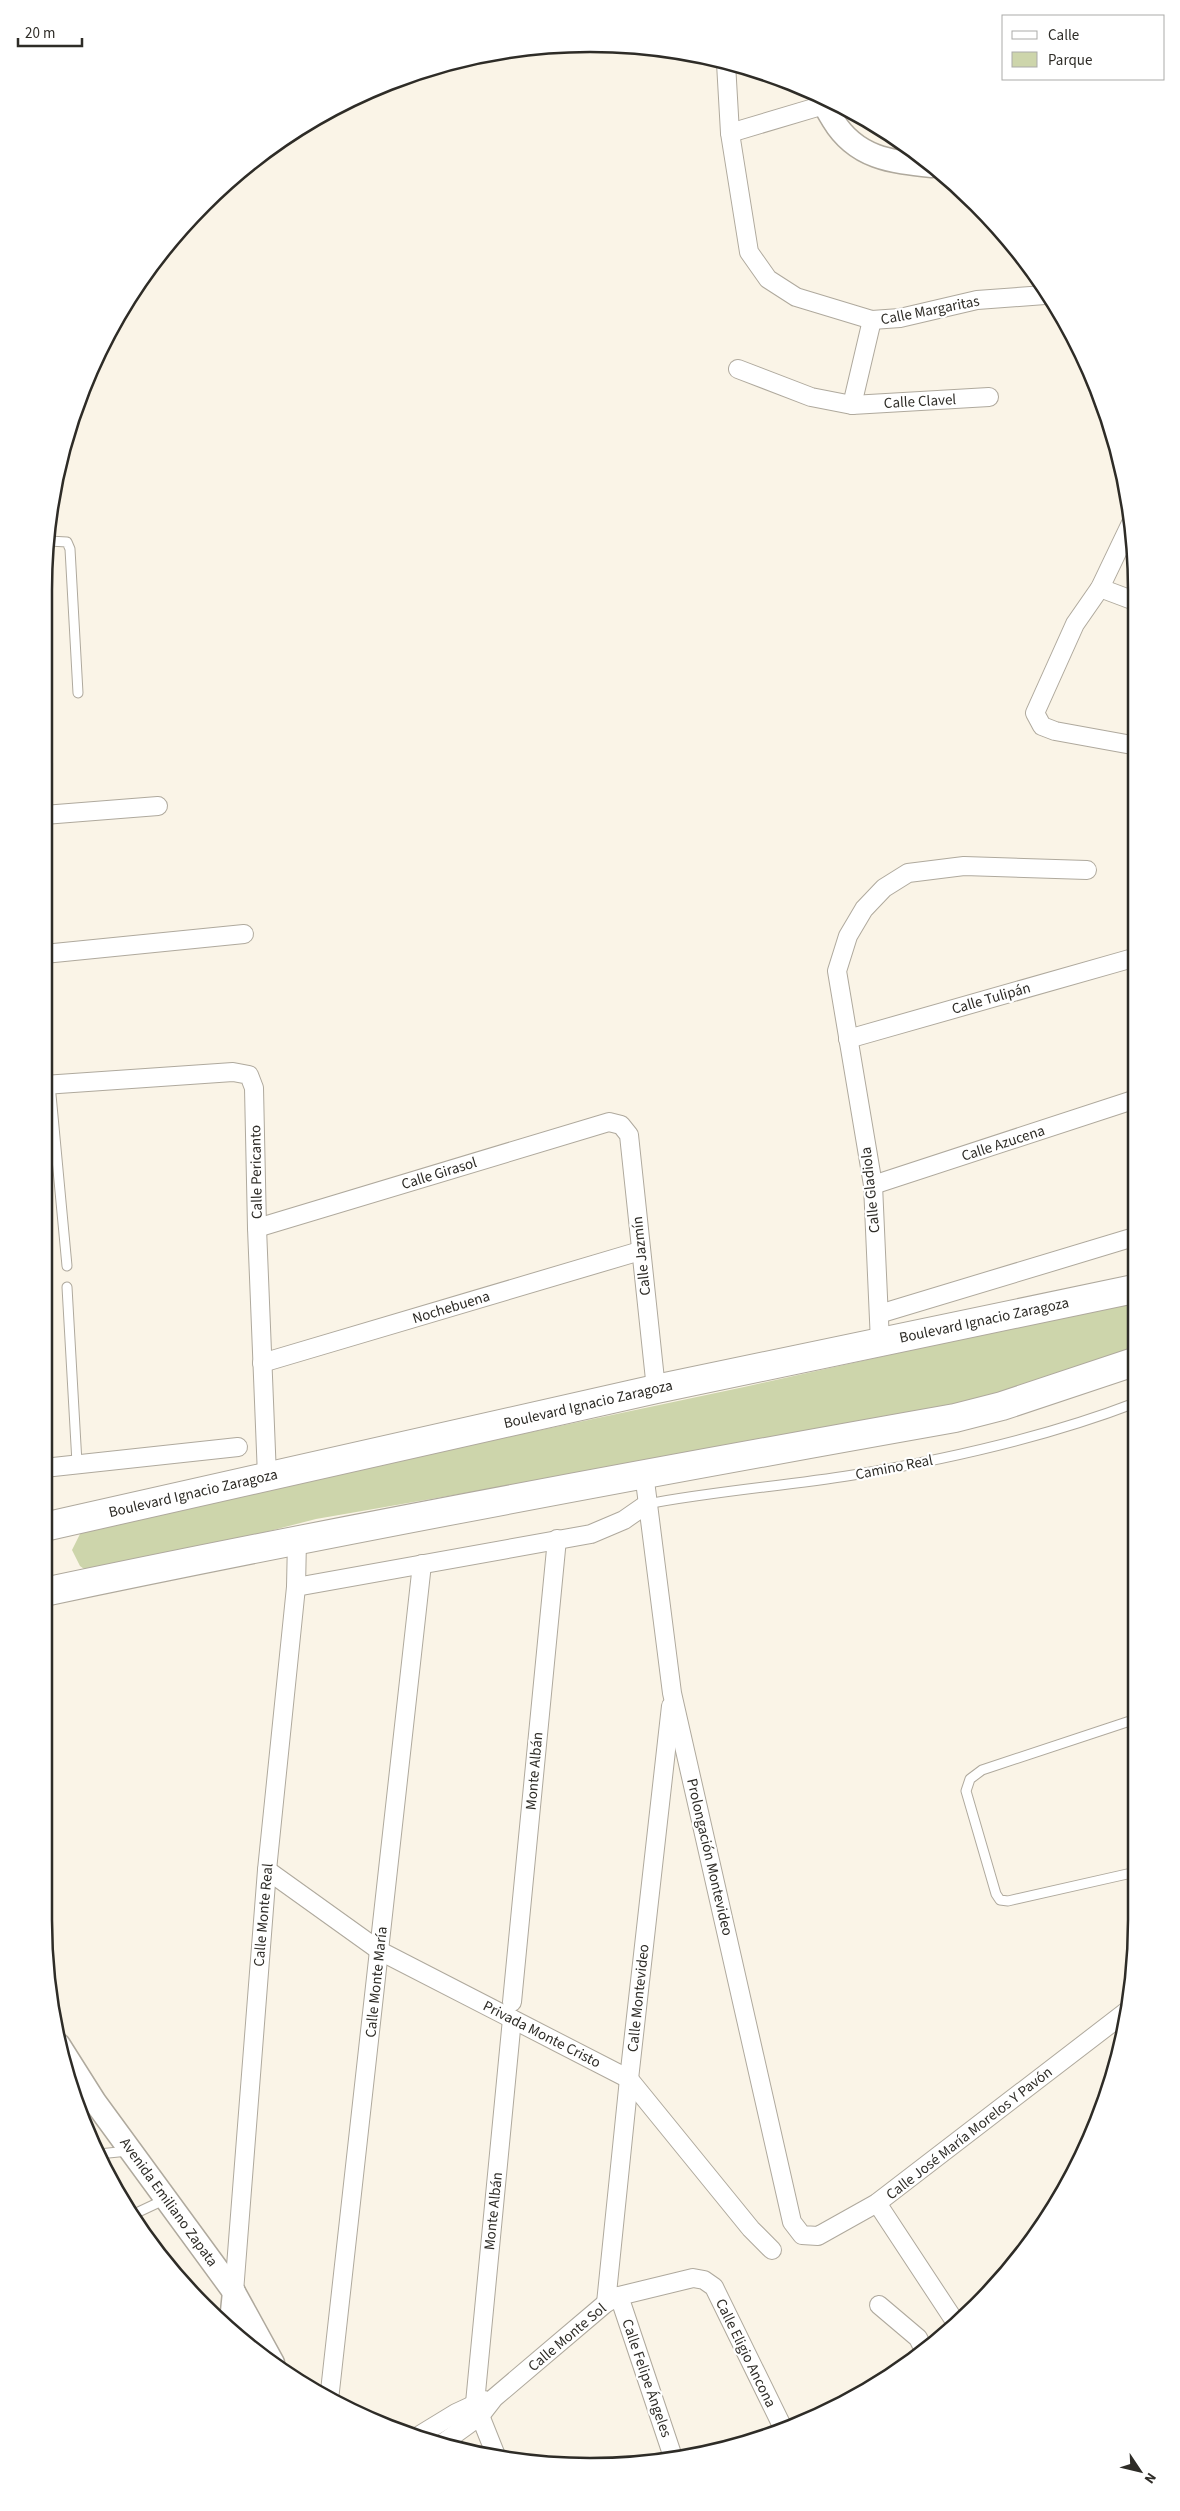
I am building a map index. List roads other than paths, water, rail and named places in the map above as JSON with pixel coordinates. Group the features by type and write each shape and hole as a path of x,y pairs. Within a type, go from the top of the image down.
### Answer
{"main road":[{"name":"Boulevard Ignacio Zaragoza","path":"52,1525 656,1389 1128,1290"},
{"path":"52,1590 297,1540 644,1473 956,1418 1002,1406 1128,1364"}],"street":[{"name":"Calle Margaritas","path":"726,70 730,133 750,252 768,279 796,297 872,320 900,318 977,300 1039,295"},
{"path":"730,133 818,104"},
{"path":"826,107 837,127 858,148 893,162 918,165"},
{"path":"852,405 872,320"},
{"name":"Calle Clavel","path":"738,369 811,397 852,405 989,397"},
{"path":"1124,537 1100,588 1075,624 1035,712 1042,726 1055,731 1128,744"},
{"path":"1100,588 1128,598"},
{"path":"52,813 158,806"},
{"name":"Calle Gladiola","path":"880,1342 873,1185 837,971 848,936 864,909 884,888 908,873 964,866 1087,870"},
{"path":"52,953 244,934"},
{"name":"Calle Tulipán","path":"848,1039 1128,959"},
{"name":"Calle Pericanto","path":"52,1085 233,1072 249,1075 254,1088 257,1228 267,1476"},
{"name":"Calle Azucena","path":"873,1185 1128,1102"},
{"name":"Calle Girasol","path":"257,1228 609,1122 621,1125"},
{"name":"Calle Jazmín","path":"621,1125 629,1135 656,1389"},
{"path":"879,1314 1128,1239"},
{"name":"Nochebuena","path":"262,1363 640,1250"},
{"path":"52,1467 238,1447"},
{"name":"Prolongación Montevideo","path":"644,1473 672,1693 792,2222 802,2235"},
{"path":"296,1587 591,1534 624,1520 647,1504"},
{"name":"Monte Albán","path":"478,2410 512,2011 557,1539"},
{"name":"Calle Monte Real","path":"234,2292 267,1870 296,1587 297,1540"},
{"name":"Calle Monte María","path":"330,2391 422,1564"},
{"name":"Calle Montevideo","path":"613,2300 628,2079 672,1693"},
{"name":"Privada Monte Cristo","path":"267,1870 380,1951 512,2011 628,2079 751,2229 772,2250"},
{"name":"Calle José María Morelos Y Pavón","path":"802,2235 818,2236 877,2203 1118,2018"},
{"name":"Avenida Emiliano Zapata","path":"73,2066 96,2102 234,2292 265,2349"},
{"path":"877,2203 952,2317"},
{"name":"Calle Monte Sol","path":"447,2439 478,2410 613,2300 692,2278 704,2280"},
{"name":"Calle Eligio Ancona","path":"704,2280 714,2288 781,2424"},
{"path":"231,2320 234,2292"},
{"name":"Calle Felipe Ángeles","path":"613,2300 671,2452"},
{"path":"879,2305 918,2338 921,2344"},
{"path":"478,2410 495,2450"},
{"name":"Calle Monte Sol","path":"427,2433 478,2410"}],"lane":[{"path":"55,541 67,542 70,549 78,693"},
{"path":"52,1130 67,1266"},
{"path":"66,1287 77,1463"},
{"name":"Camino Real","path":"647,1504 688,1496 852,1475 978,1451 1022,1440 1128,1405"},
{"path":"1128,1722 982,1770 970,1779 966,1791 996,1894 1000,1900 1008,1901 1128,1874"},
{"path":"105,2153 131,2151"},
{"path":"139,2214 166,2199"}]}
